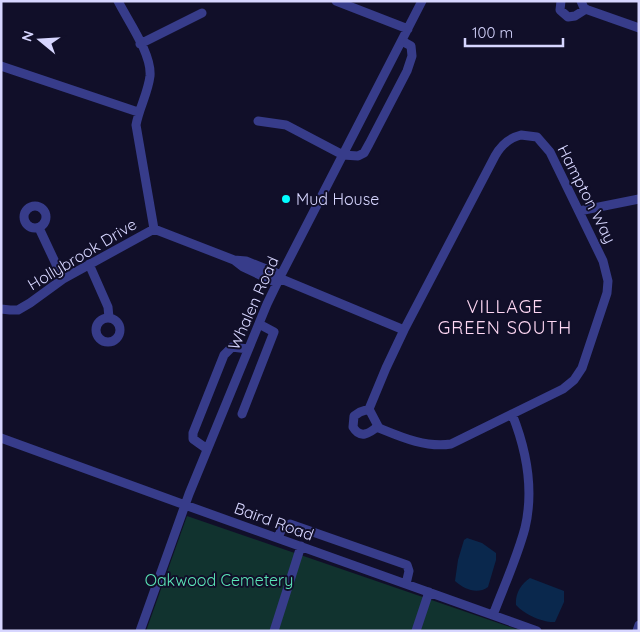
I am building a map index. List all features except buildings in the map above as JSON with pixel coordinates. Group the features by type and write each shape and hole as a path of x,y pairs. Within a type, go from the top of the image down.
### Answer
{"street":[{"path":"118,1 150,67 150,75 138,112 136,125 154,229"},
{"path":"336,1 408,29"},
{"name":"Whalen Road","path":"140,631 207,449 279,278 422,1"},
{"path":"561,1 560,10 568,17 575,16 583,5 639,28"},
{"path":"140,44 202,13"},
{"path":"258,121 286,125 343,155 358,156 370,144 410,64 412,56 411,46 402,40"},
{"path":"1,66 138,112"},
{"name":"Hampton Way","path":"529,135 537,137 550,152 580,211 603,261 608,281 607,293 582,368 574,380 563,389 463,438 441,445 422,443 378,426 364,434 357,432 353,427 352,420 357,414 369,410 404,330 500,147 514,136 529,135"},
{"path":"580,211 639,197"},
{"path":"39,228 63,279"},
{"name":"Hollybrook Drive","path":"1,309 18,310 63,279 154,229 234,260 242,267 279,278 404,330"},
{"path":"89,264 108,307 109,318"},
{"path":"242,414 274,332 259,324"},
{"path":"207,449 193,439 193,434 224,355 232,347 248,349"},
{"path":"369,410 378,426"},
{"path":"493,615 520,545 528,509 527,468 523,444 512,414"},
{"name":"Baird Road","path":"1,438 493,615 522,628 537,631"},
{"path":"278,538 282,528 290,524 406,564 409,571 406,584"},
{"path":"274,631 301,546"},
{"path":"416,631 429,592"},
{"path":"637,631 639,625"}],"green space":[{"name":"Oakwood Cemetery","path":"187,516 522,631 146,631"}],"water":[{"path":"467,538 482,543 496,553 496,560 488,587 479,591 471,590 455,581 458,560 464,540"},
{"path":"530,578 564,591 564,602 555,622 534,617 516,605 516,597 519,590"}],"place":[{"name":"Mud House","path":"286,199"}],"district":[{"name":"VILLAGE GREEN SOUTH","path":"505,316"}]}
